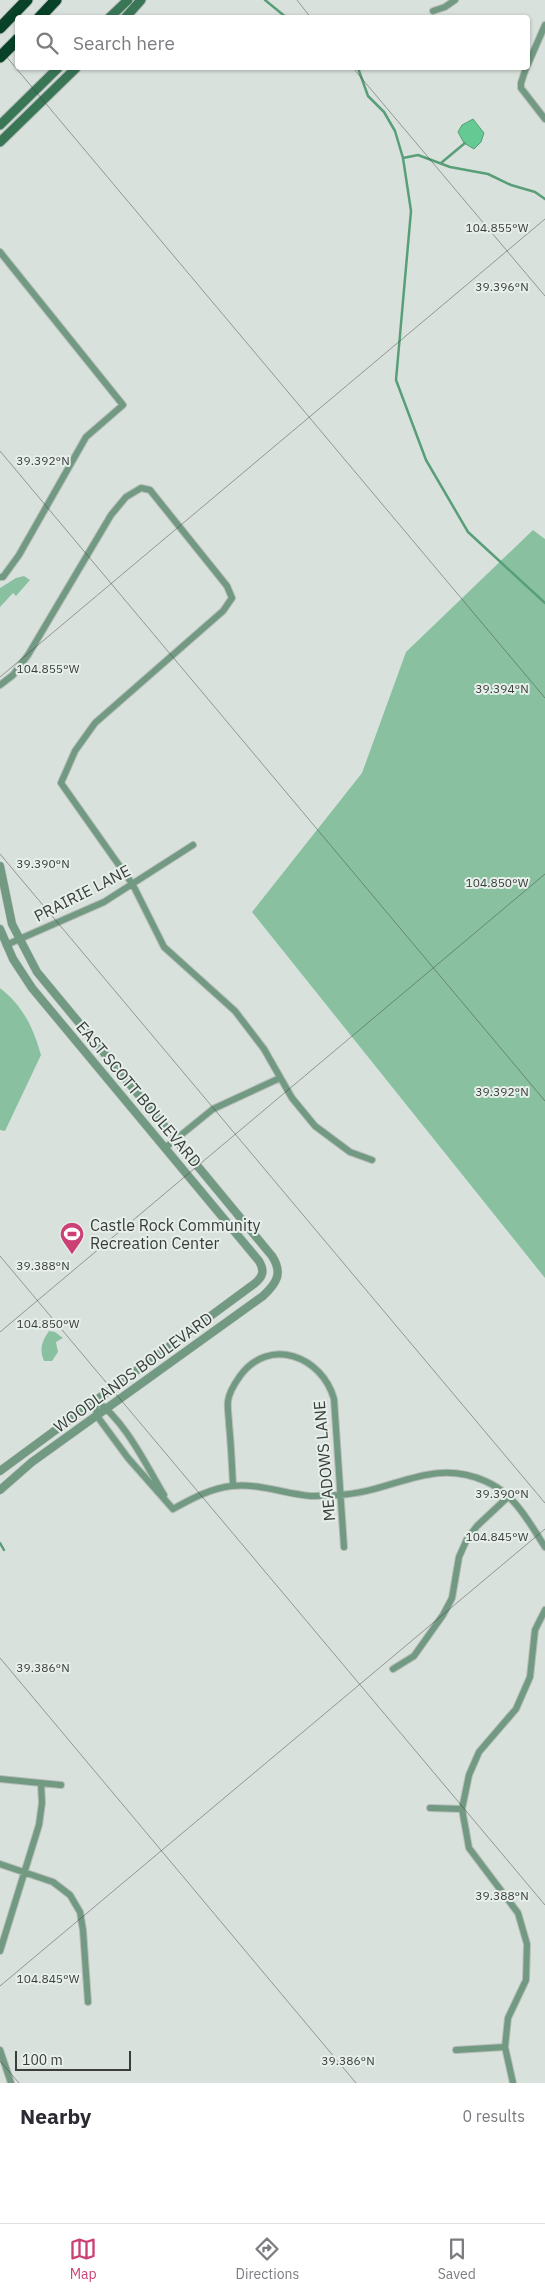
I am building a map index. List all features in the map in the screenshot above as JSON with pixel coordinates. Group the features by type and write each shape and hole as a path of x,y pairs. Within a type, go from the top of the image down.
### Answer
{"highway":[{"path":"0,28 27,0"},
{"path":"42,15 56,0"},
{"path":"0,56 15,42"}],"main road":[{"path":"112,15 128,0"},
{"path":"128,15 141,0"},
{"path":"0,124 56,70"},
{"path":"0,142 74,70"}],"street":[{"path":"433,11 445,7 455,0"},
{"path":"530,59 545,24"},
{"path":"525,70 520,83 521,88 545,119"},
{"path":"0,252 123,405 86,437 19,555 3,577 0,577"},
{"path":"0,685 13,675 28,655 112,515 126,497 141,488 150,490 227,586 232,598 223,611 95,723 75,751 61,783 133,885 164,947 235,1011 260,1043 292,1098 315,1126 350,1152 372,1160"},
{"name":"PRAIRIE LANE","path":"6,945 104,902 193,845"},
{"name":"EAST SCOTT BOULEVARD","path":"0,866 8,907 19,940 48,986 177,1139 272,1256 278,1266 278,1275"},
{"name":"EAST SCOTT BOULEVARD","path":"0,928 6,945 32,988 259,1261 263,1273"},
{"path":"165,1148 219,1106 280,1078"},
{"name":"WOODLANDS BOULEVARD","path":"0,1471 254,1284 263,1273"},
{"name":"WOODLANDS BOULEVARD","path":"0,1490 32,1462 263,1296 275,1284 278,1275"},
{"name":"MEADOWS LANE","path":"233,1486 228,1400 235,1383 244,1370 259,1359 277,1355 300,1358 317,1369 330,1385 334,1399 344,1547"},
{"path":"95,1400 107,1408 139,1452 173,1509"},
{"path":"95,1400 97,1416 128,1458 173,1509"},
{"path":"173,1509 202,1494 233,1486 273,1489 311,1496 340,1495 375,1489 436,1472 462,1474 477,1478 509,1496 545,1547"},
{"path":"393,1669 414,1656 443,1615 452,1598 459,1557 467,1540 477,1526 509,1496"},
{"path":"513,2083 505,2047 508,2018 526,1980 527,1944 518,1913 469,1848 462,1809 469,1775 479,1752 516,1709 530,1677 535,1630 545,1610"},
{"path":"0,1779 61,1785"},
{"path":"0,1783 11,1781"},
{"path":"0,1951 40,1819 41,1784"},
{"path":"430,1808 462,1809"},
{"path":"0,1864 53,1882 70,1895 80,1912 88,2002"},
{"path":"456,2050 505,2047"},
{"path":"0,2050 11,2083"}],"shaded area":[{"path":"473,119 484,133 481,142 474,149 464,143 458,132 462,125"},
{"path":"533,530 545,539 545,1278 252,912 362,773 406,652"},
{"path":"24,576 30,580 16,596 13,593 0,607 0,588 16,578"},
{"path":"0,988 15,1002 26,1018 41,1055 5,1131 0,1130"},
{"path":"49,1331 55,1332 63,1338 56,1342 58,1352 52,1361 44,1361 42,1345"}],"waterway":[{"path":"265,0 283,15"},
{"path":"359,70 368,96 384,112 395,131 403,158 418,155 450,167 488,174 511,185 535,192 545,199"},
{"path":"441,163 465,143"},
{"path":"403,158 411,211 396,380 426,460 468,532 545,603"},
{"path":"0,1543 4,1550"}],"place":[{"name":"Castle Rock Community Recreation Center","path":"72,1255"}]}
